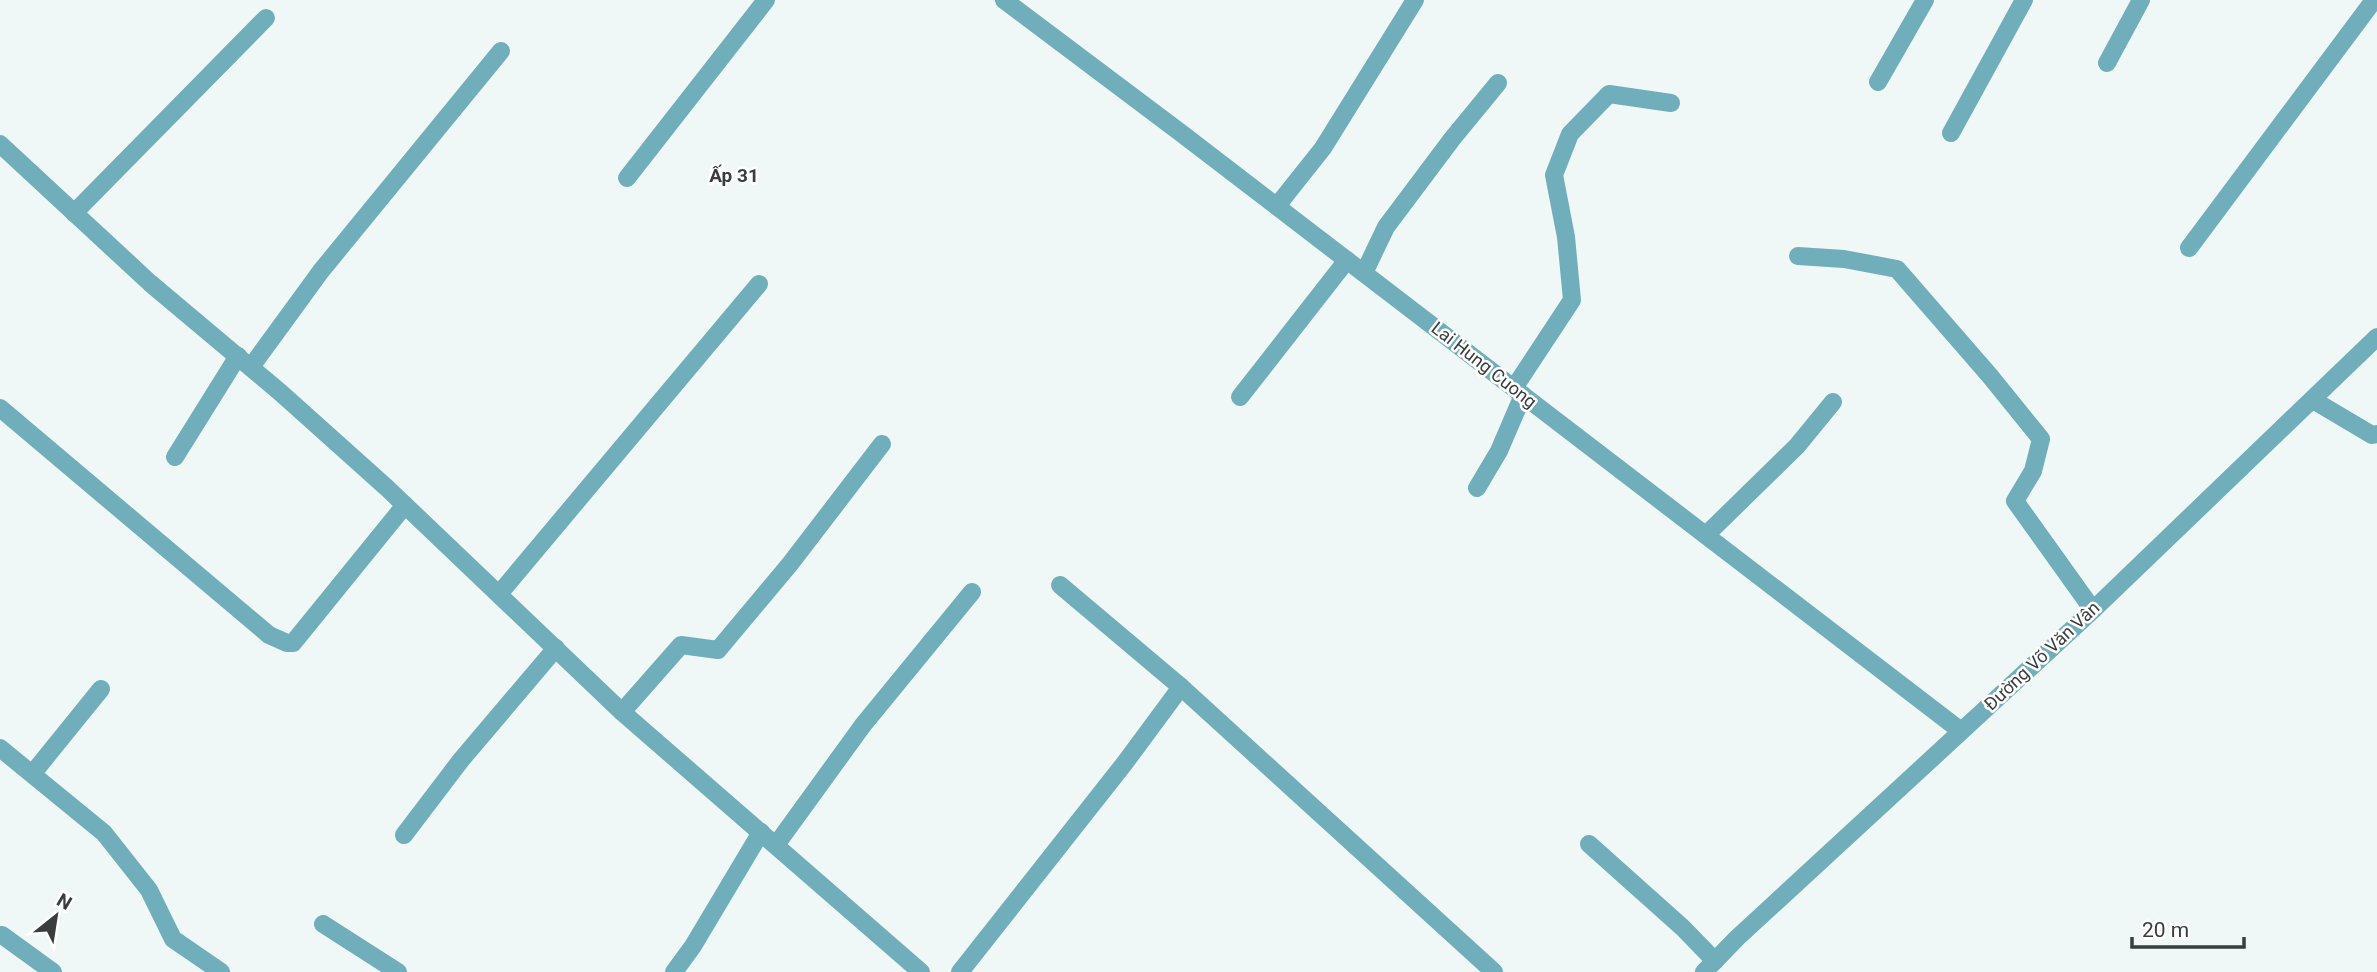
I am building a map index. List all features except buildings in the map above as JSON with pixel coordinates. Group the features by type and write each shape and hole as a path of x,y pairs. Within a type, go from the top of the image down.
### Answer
{"street":[{"path":"627,178 766,0"},
{"name":"Lai Hung Cuong","path":"1004,0 1348,260 1961,731"},
{"path":"1277,206 1323,148 1415,0"},
{"path":"1878,82 1925,0"},
{"path":"1951,133 2024,0"},
{"path":"2107,63 2141,0"},
{"path":"2189,248 2374,0"},
{"path":"74,213 266,18"},
{"path":"175,457 244,362 502,51"},
{"path":"1364,273 1386,227 1498,83"},
{"path":"1477,488 1499,451 1519,392 1572,300 1566,237 1554,175 1570,134 1609,94 1671,103"},
{"path":"0,144 150,283 244,362 405,505 622,712 776,845 899,965 921,972"},
{"path":"1798,256 1844,259 1897,269 1990,376 2041,439 2033,471 2015,501 2093,610"},
{"path":"1240,397 1348,260"},
{"path":"499,594 759,284"},
{"name":"Đường Võ Văn Vân","path":"1710,966 2093,610 2377,337"},
{"path":"2313,400 2372,435 2377,434"},
{"path":"1706,535 1797,446 1833,402"},
{"path":"0,408 269,635 287,643 293,643 405,505"},
{"path":"622,712 681,645 719,650 790,564 882,444"},
{"path":"1060,585 1181,687 1494,972"},
{"path":"776,845 863,725 972,592"},
{"path":"404,835 461,760 556,648"},
{"path":"960,972 1124,764 1181,687"},
{"path":"33,773 101,689"},
{"path":"0,748 104,834 149,890 173,939 221,972"},
{"path":"674,972 693,946 761,832"},
{"path":"1589,844 1684,928 1710,966"},
{"path":"323,924 398,972"},
{"path":"2,935 53,972"}],"district":[{"name":"Ấp 31","path":"734,175"}]}
